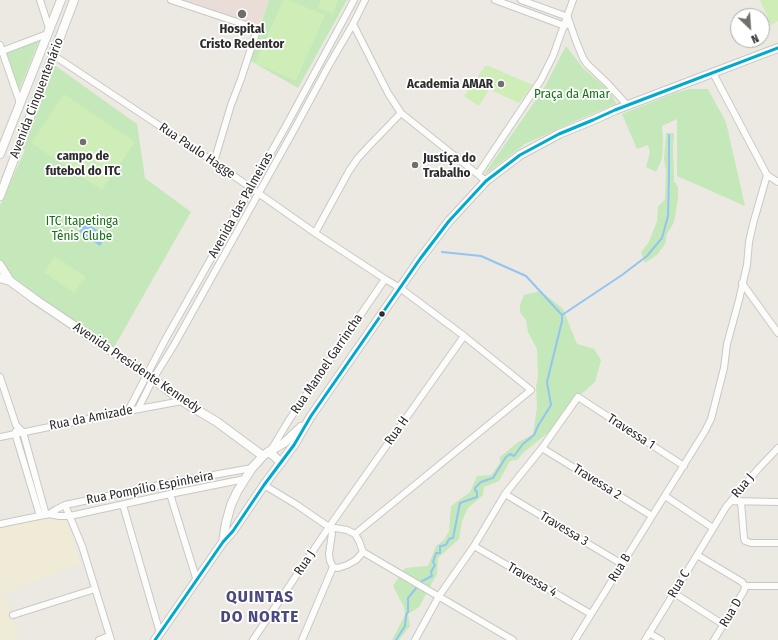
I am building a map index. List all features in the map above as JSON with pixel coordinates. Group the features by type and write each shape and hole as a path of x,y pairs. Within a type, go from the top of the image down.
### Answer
{"main road":[{"name":"Avenida Cinquentenário","path":"0,154 2,144 61,0"},
{"name":"Avenida Cinquentenário","path":"0,196 74,0"},
{"path":"158,637 223,542 233,531 264,485 294,445 311,416 448,221 486,181 520,155 559,134 778,48"},
{"name":"Avenida Presidente Kennedy","path":"0,265 10,281"},
{"name":"Avenida Presidente Kennedy","path":"0,278 10,281 150,377 182,401 267,453 273,455 281,463"},
{"path":"223,542 231,505 244,479 252,468 267,453 284,443 311,416"}],"street":[{"path":"20,103 1,49 48,31 40,0"},
{"path":"171,0 249,26 255,30 256,33 231,105 214,162"},
{"name":"Avenida das Palmeiras","path":"138,409 150,377 250,188 354,0"},
{"name":"Avenida das Palmeiras","path":"128,411 174,344 292,135 365,0"},
{"path":"495,0 567,22"},
{"path":"521,0 567,22 587,64 628,106"},
{"path":"478,174 541,80 567,22 573,0"},
{"path":"353,24 384,87 401,113 486,181"},
{"name":"Rua Paulo Hagge","path":"53,56 214,162 315,234 400,288"},
{"path":"713,73 767,175 778,182"},
{"path":"315,234 349,171 358,158 401,113"},
{"name":"Rua B","path":"575,640 684,466 711,419 724,368 727,344 747,265 749,242 754,218 767,175"},
{"name":"Rua Manoel Garrincha","path":"267,453 385,279"},
{"path":"742,283 778,333"},
{"path":"355,534 531,390 464,336 400,288"},
{"name":"Rua H","path":"329,527 464,336"},
{"path":"0,377 16,425 15,433 45,515"},
{"name":"Travessa 1","path":"542,448 578,397 684,466"},
{"name":"Rua da Amizade","path":"0,437 182,401"},
{"path":"16,425 23,432 45,515"},
{"path":"415,640 439,596 474,546 505,494 542,448"},
{"name":"Travessa 2","path":"542,448 652,516"},
{"name":"Rua J","path":"713,528 731,501 778,448"},
{"name":"Rua Pompílio Espinheira","path":"45,515 65,505 252,468"},
{"name":"Rua Pompílio Espinheira","path":"0,524 45,515 70,516 244,479"},
{"path":"264,485 329,527 347,530 355,534 360,540 363,552 513,640"},
{"path":"170,494 197,581"},
{"name":"Travessa 3","path":"505,494 622,564"},
{"path":"665,496 713,528"},
{"path":"731,501 778,502"},
{"path":"741,502 745,541 751,543 778,543"},
{"path":"65,505 82,546 110,638 99,640"},
{"path":"123,505 158,637"},
{"path":"302,640 332,567 329,554 332,533 329,527"},
{"name":"Rua J","path":"253,640 329,527"},
{"name":"Rua C","path":"644,640 713,528"},
{"name":"Travessa 4","path":"474,546 591,614"},
{"path":"332,567 338,568 347,565 356,560 363,552"},
{"path":"697,555 742,582 745,586 778,586"},
{"name":"Rua D","path":"714,640 744,591 745,586"},
{"path":"12,615 95,589"},
{"path":"674,593 724,625"},
{"path":"649,633 661,640"}],"shaded area":[{"name":"Hospital Cristo Redentor","path":"178,0 269,0 259,27"},
{"path":"66,518 80,563 0,595 0,527 42,519"},
{"path":"5,596 19,640 0,640 0,598"}],"green space":[{"path":"269,0 347,0 298,88 249,60"},
{"path":"283,0 289,0 325,15 296,81 255,63"},
{"path":"321,0 338,0 333,14 318,8"},
{"path":"760,0 778,0 778,21 771,25 770,8 764,8"},
{"path":"40,38 16,98 1,54"},
{"name":"Praça da Amar","path":"566,46 583,68 607,89 612,95 616,104 525,144 483,176 544,88"},
{"name":"ITC Itapetinga Tênis Clube","path":"50,62 137,124 145,178 191,212 113,349 8,278 0,264 0,205 25,150 17,145"},
{"name":"Academia AMAR","path":"486,65 533,85 519,103 489,89 479,106 464,96"},
{"path":"690,89 708,89 726,122 745,206 677,176 677,119 662,126 662,159 656,172 646,167 650,152 648,145 637,149 622,114 675,93"},
{"name":"campo de futebol do ITC","path":"64,94 135,142 102,190 31,143"},
{"path":"666,133 674,133 674,181 678,187 678,198 674,222 667,234 665,244 657,255 645,263 641,252 649,242 657,221 658,207 665,199 666,172 664,159"},
{"path":"55,256 86,277 74,293 44,272"},
{"path":"541,291 563,309 577,344 594,349 601,360 595,382 578,397 575,406 550,431 524,452 517,460 510,461 499,481 484,487 483,495 468,508 462,521 459,539 438,558 437,574 419,607 408,614 410,626 399,640 392,640 405,615 404,607 393,586 405,568 428,566 436,546 444,540 449,531 451,506 470,492 477,476 491,475 500,463 500,457 517,443 533,434 537,408 537,349 528,332 526,320 520,312 520,305 524,295"}],"water":[{"path":"85,222 106,236 100,246 79,232"}],"waterway":[{"path":"562,315 622,275 647,256 662,238 668,216 669,135"},
{"path":"396,640 405,626 406,615 408,612 408,598 422,581 432,576 431,572 435,565 433,562 436,553 440,553 440,546 446,545 449,539 453,538 460,503 477,497 475,488 481,482 493,478 506,457 510,454 514,456 523,444 534,435 551,405 547,382 562,321 562,315 526,276 481,256 442,252"}],"transit line":[{"path":"155,640 223,542 233,531 264,485 294,445 311,416 420,259 449,221 486,181 520,155 559,134 615,110 778,48"}],"place":[{"name":"Hospital Cristo Redentor","path":"242,14"},
{"name":"Academia AMAR","path":"501,84"},
{"name":"campo de futebol do ITC","path":"83,142"},
{"name":"Justiça do Trabalho","path":"415,165"}],"district":[{"name":"QUINTAS DO NORTE","path":"260,607"}]}
